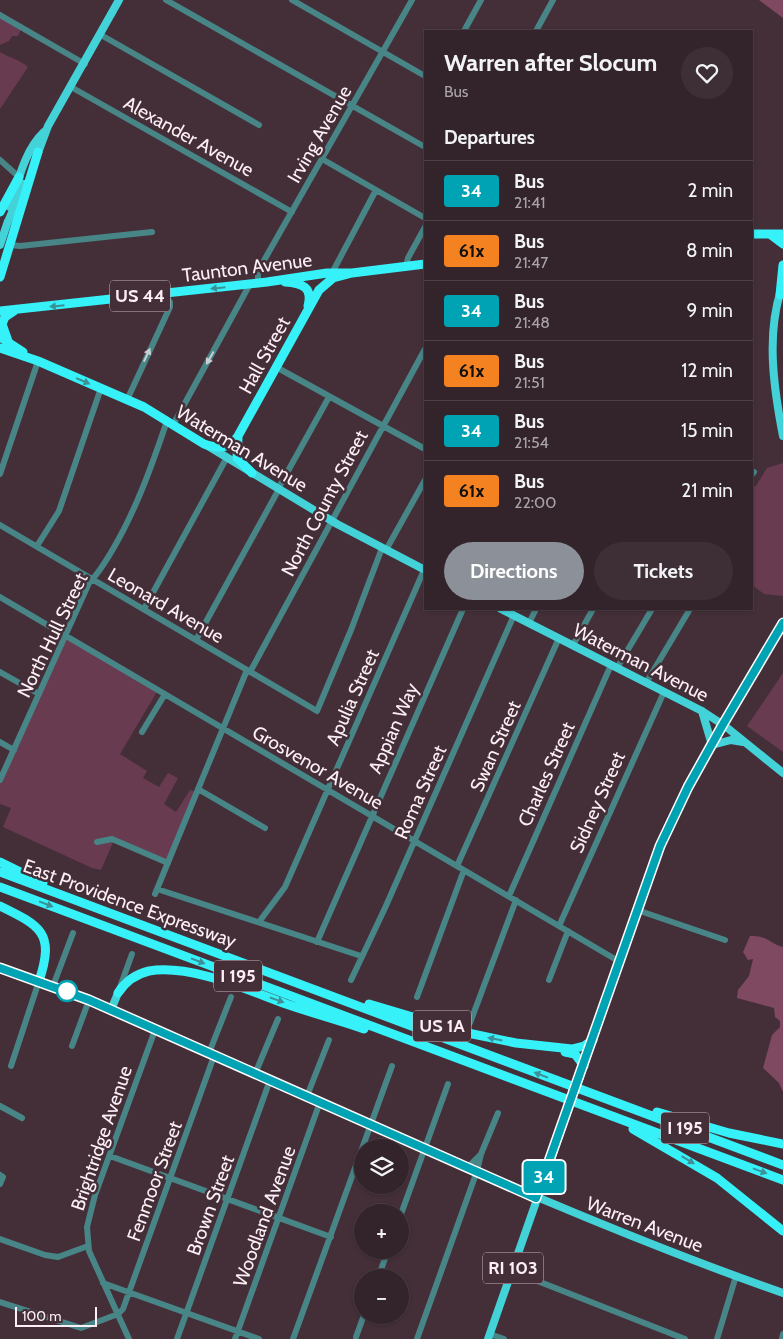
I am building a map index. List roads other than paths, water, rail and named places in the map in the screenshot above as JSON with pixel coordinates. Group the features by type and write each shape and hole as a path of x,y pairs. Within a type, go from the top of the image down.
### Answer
{"highway":[{"path":"0,277 38,152"},
{"path":"0,212 19,177"},
{"path":"753,234 783,234"},
{"path":"768,234 783,244"},
{"name":"Taunton Avenue","path":"14,311 332,273 352,273 424,264"},
{"path":"780,294 783,265"},
{"name":"Hall Street","path":"204,444 224,447 232,443 239,434 305,313 327,282 336,277 352,273"},
{"path":"258,283 294,282 304,285 309,295 305,313"},
{"path":"0,306 14,311"},
{"name":"US 44","path":"0,311 14,311"},
{"path":"12,345 2,326 5,317 14,311"},
{"name":"US 44","path":"0,337 38,362"},
{"path":"0,348 38,362"},
{"name":"Waterman Avenue","path":"38,362 127,400 204,444"},
{"path":"239,434 236,456 252,473"},
{"path":"0,862 74,900"},
{"name":"East Providence Expressway","path":"0,872 783,1165"},
{"name":"East Providence Expressway","path":"0,887 783,1180"},
{"path":"0,906 30,921 43,936 46,954 39,981"},
{"path":"118,993 129,980 146,972 167,971 197,975 476,1064"},
{"name":"US 1A","path":"292,981 463,1032 546,1047 575,1049 593,1040"},
{"path":"546,1047 575,1054 584,1066"},
{"path":"586,1092 729,1133 783,1144"},
{"path":"600,1111 708,1173 748,1202 783,1231"}],"main road":[{"path":"0,245 19,177 36,142 85,64 119,0"},
{"path":"7,224 38,152 45,130"},
{"path":"783,285 780,294 773,350 774,380 783,436"},
{"name":"Waterman Avenue","path":"204,444 226,459 332,521 424,569"},
{"name":"Waterman Avenue","path":"503,610 702,711 723,724 783,773"},
{"path":"536,1198 660,846 723,724 783,623"},
{"path":"702,711 712,745"},
{"path":"712,745 731,740 746,743"},
{"name":"Warren Avenue","path":"0,968 89,1000 536,1198 783,1293"},
{"path":"111,1010 118,993"},
{"name":"RI 103","path":"489,1336 536,1198"}],"street":[{"path":"166,0 424,146"},
{"path":"292,0 424,75"},
{"name":"Irving Avenue","path":"170,423 258,283 258,272 411,0"},
{"path":"465,30 481,0"},
{"path":"537,30 553,0"},
{"path":"0,15 85,64"},
{"path":"100,34 259,125"},
{"name":"Alexander Avenue","path":"71,87 292,212"},
{"path":"322,159 424,217"},
{"path":"0,160 19,177"},
{"path":"332,273 335,264 376,190"},
{"path":"406,266 408,258 424,229"},
{"path":"11,245 20,246 152,232"},
{"path":"127,400 170,307 170,302 164,294"},
{"name":"North County Street","path":"259,922 156,891 249,671 424,351"},
{"path":"0,474 38,362"},
{"path":"276,368 424,448"},
{"path":"37,546 60,508 101,388"},
{"path":"196,640 329,396"},
{"name":"North Hull Street","path":"0,780 89,584 126,527 170,423"},
{"path":"144,609 226,459"},
{"path":"384,549 424,482"},
{"name":"Leonard Avenue","path":"0,524 317,711 384,549"},
{"name":"Apulia Street","path":"259,922 286,886 424,572"},
{"name":"Grosvenor Avenue","path":"0,597 620,962"},
{"name":"Appian Way","path":"317,942 463,610"},
{"path":"529,623 536,610"},
{"path":"573,645 592,610"},
{"name":"Charles Street","path":"509,896 614,666 651,610"},
{"path":"646,683 689,610"},
{"name":"Roma Street","path":"351,980 514,615"},
{"name":"Swan Street","path":"457,866 559,638"},
{"path":"0,672 39,694"},
{"name":"Sidney Street","path":"559,926 664,692"},
{"path":"142,732 165,694"},
{"path":"0,742 14,750"},
{"path":"198,789 265,828"},
{"path":"97,842 112,839 168,863"},
{"path":"417,997 464,870"},
{"path":"470,1023 516,900"},
{"path":"637,910 726,940"},
{"path":"259,922 361,956"},
{"path":"549,980 568,931"},
{"path":"53,986 73,933"},
{"path":"118,993 132,954"},
{"path":"11,1066 39,981"},
{"name":"Fenmoor Street","path":"118,1314 123,1309 130,1292 171,1179 231,997"},
{"path":"72,1046 89,1000"},
{"path":"255,1074 278,1019"},
{"name":"Brightridge Avenue","path":"129,1339 88,1246 88,1219 155,1030"},
{"path":"307,1096 329,1040"},
{"path":"294,1339 392,1066"},
{"name":"Brown Street","path":"177,1339 270,1080"},
{"path":"405,1204 448,1084"},
{"name":"Woodland Avenue","path":"235,1339 320,1102"},
{"path":"0,1106 22,1118"},
{"path":"416,1339 477,1171 480,1154 498,1113"},
{"path":"468,1167 480,1154"},
{"path":"110,1156 331,1237"},
{"path":"0,1184 1,1176"},
{"path":"0,1239 45,1255 58,1256 88,1246"},
{"path":"512,1270 685,1339"},
{"path":"717,1339 736,1276"},
{"path":"103,1283 259,1339"},
{"path":"0,1302 81,1328 118,1314"},
{"path":"356,1337 361,1324"},
{"path":"782,1339 783,1334"},
{"path":"489,1336 504,1339"}]}
